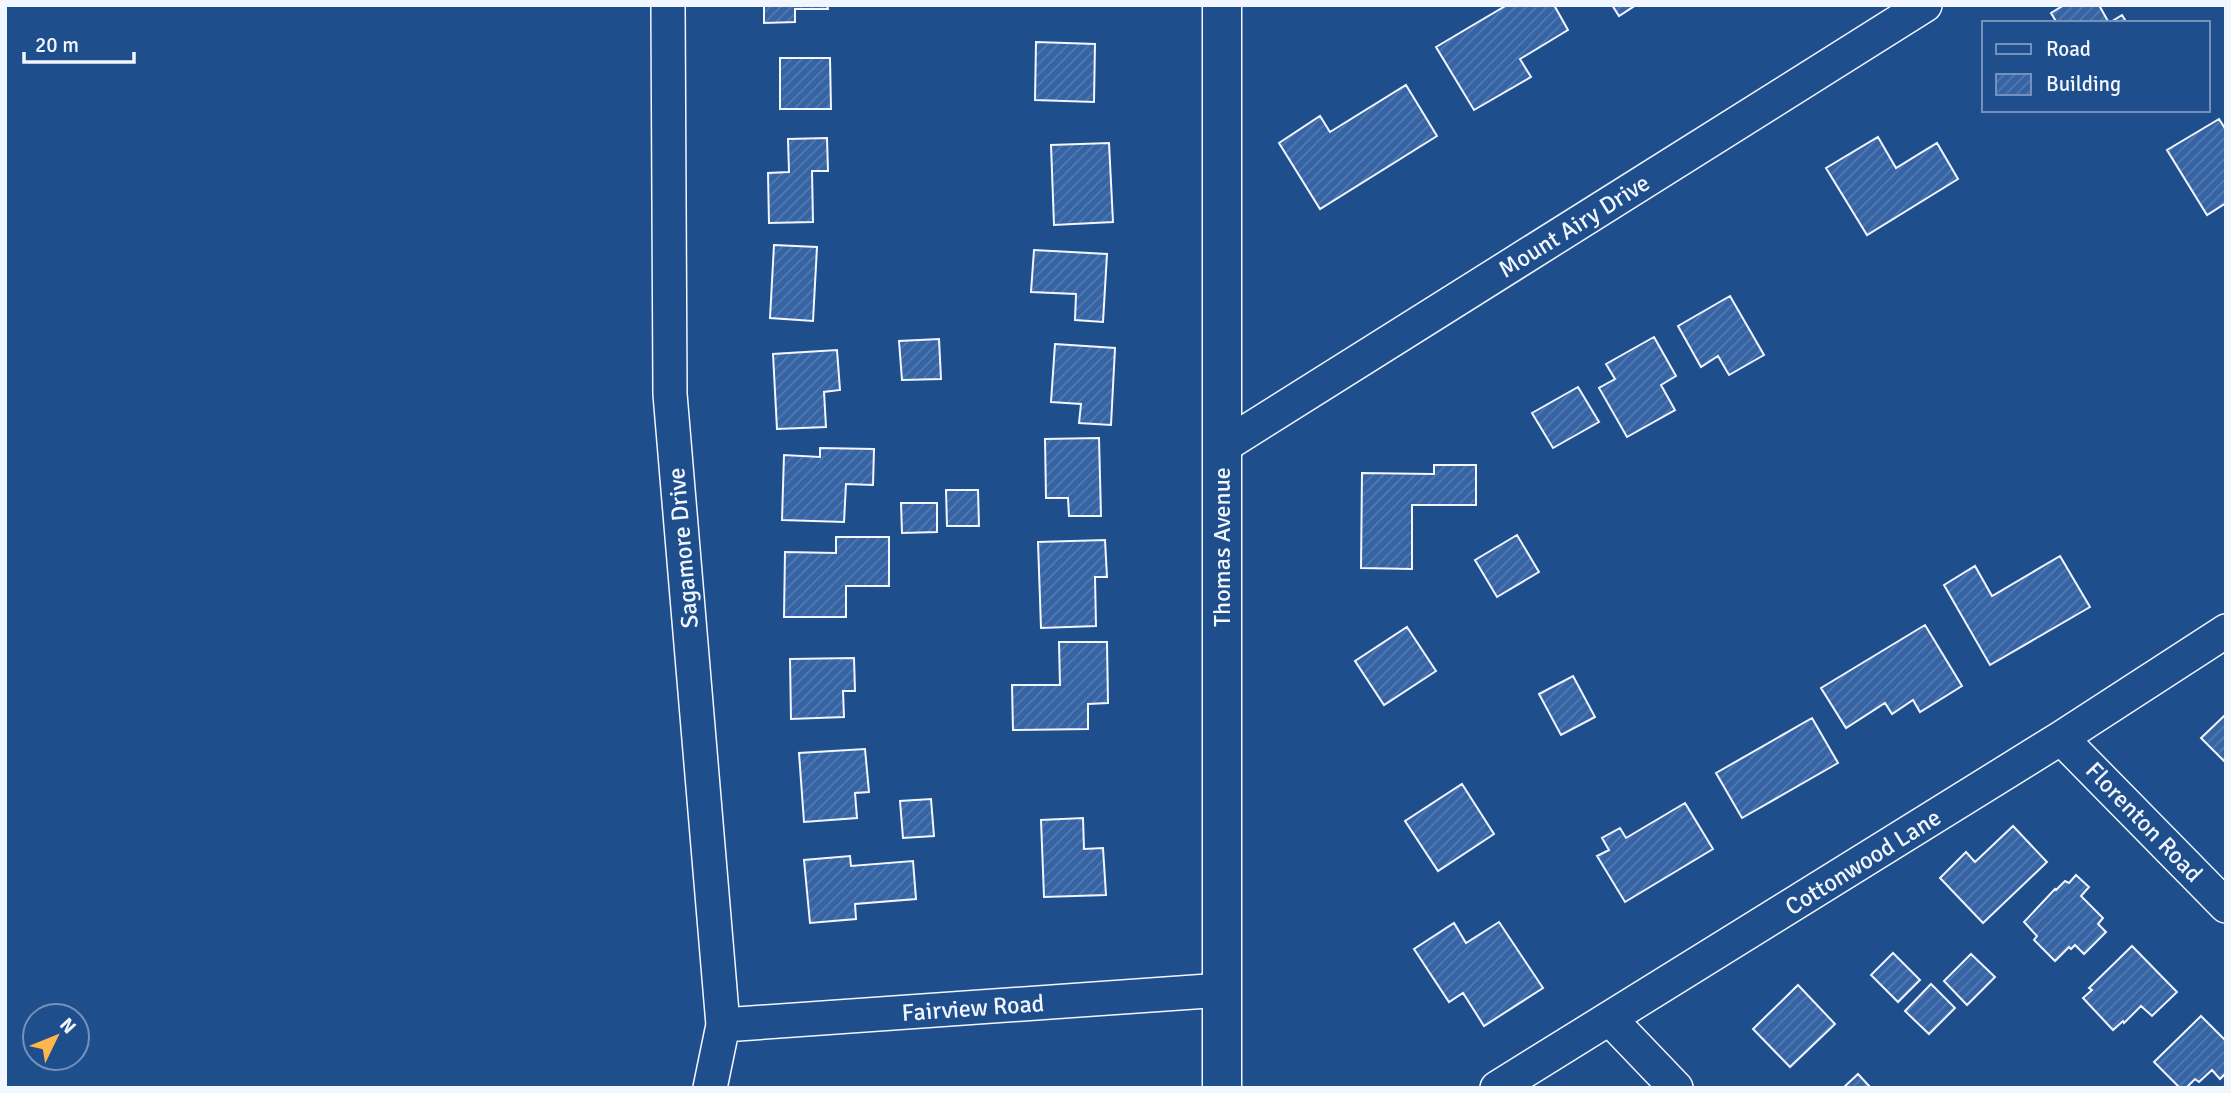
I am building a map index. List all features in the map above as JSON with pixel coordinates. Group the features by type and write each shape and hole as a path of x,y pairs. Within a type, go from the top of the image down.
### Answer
{"main road":[{"name":"Thomas Avenue","path":"1222,1088 1223,5"}],"street":[{"name":"Sagamore Drive","path":"668,5 670,394 723,1026 709,1088"},
{"name":"Mount Airy Drive","path":"1223,447 1925,5"},
{"name":"Cottonwood Lane","path":"1497,1088 2062,738 2226,631"},
{"name":"Florenton Road","path":"2062,738 2226,906"},
{"name":"Fairview Road","path":"723,1026 1222,990"},
{"path":"1609,1019 1675,1088"}],"building":[{"path":"764,5 827,5 828,9 795,9 795,22 764,23"},
{"path":"1507,5 1554,5 1568,30 1520,59 1531,77 1474,110 1436,47"},
{"path":"1612,5 1636,5 1619,16"},
{"path":"2064,5 2099,5 2108,21 2056,21 2051,13"},
{"path":"2122,15 2126,21 2112,21"},
{"path":"1036,42 1095,44 1094,102 1035,100"},
{"path":"780,58 830,58 831,109 780,109"},
{"path":"1406,85 1437,136 1320,209 1279,143 1320,116 1330,132"},
{"path":"2219,119 2226,130 2226,203 2207,215 2167,150"},
{"path":"1878,137 1896,168 1937,143 1958,179 1867,235 1826,168"},
{"path":"827,138 828,171 812,171 813,222 769,223 768,173 789,172 788,139"},
{"path":"1109,143 1113,222 1054,225 1051,145"},
{"path":"774,245 817,247 813,321 770,318"},
{"path":"1034,250 1107,254 1103,322 1075,320 1076,294 1031,292"},
{"path":"1730,296 1764,355 1729,375 1718,356 1701,367 1678,326"},
{"path":"1654,337 1676,376 1661,385 1675,410 1627,437 1599,388 1615,379 1606,364"},
{"path":"939,339 941,379 902,380 899,341"},
{"path":"1055,344 1115,348 1111,425 1079,423 1081,404 1051,402"},
{"path":"837,350 840,390 824,392 826,427 777,429 773,354"},
{"path":"1578,387 1599,422 1553,448 1532,413"},
{"path":"1099,438 1101,516 1069,516 1068,498 1046,498 1045,439"},
{"path":"820,448 874,449 873,485 846,484 844,522 782,520 784,455 820,457"},
{"path":"1434,465 1476,465 1476,505 1412,505 1412,569 1361,568 1362,473 1434,474"},
{"path":"946,490 978,490 979,526 947,526"},
{"path":"901,503 937,503 937,532 902,533"},
{"path":"1517,535 1539,572 1497,597 1475,560"},
{"path":"836,537 889,537 889,586 846,586 846,617 784,617 785,552 836,553"},
{"path":"1105,540 1107,577 1095,577 1096,626 1041,628 1038,542"},
{"path":"2060,556 2090,607 1990,665 1944,585 1975,566 1992,596"},
{"path":"1925,625 1962,686 1920,712 1913,700 1892,714 1885,703 1846,728 1821,688"},
{"path":"1407,627 1436,671 1384,705 1355,661"},
{"path":"1059,642 1107,642 1108,703 1088,704 1088,729 1013,730 1012,685 1060,685"},
{"path":"854,658 855,691 843,691 844,717 791,719 790,659"},
{"path":"1573,676 1595,717 1561,735 1539,694"},
{"path":"2226,714 2226,763 2201,738"},
{"path":"1812,718 1838,763 1742,818 1716,773"},
{"path":"865,749 869,792 855,793 857,818 804,822 799,753"},
{"path":"1462,784 1494,834 1438,871 1405,821"},
{"path":"931,799 934,836 903,838 900,801"},
{"path":"1685,803 1713,849 1625,902 1597,856 1609,850 1602,838 1620,828 1626,838"},
{"path":"1083,818 1084,849 1103,848 1106,895 1044,897 1041,820"},
{"path":"2013,826 2047,862 1983,923 1940,878 1966,852 1975,862"},
{"path":"850,856 851,866 913,861 916,899 855,904 856,919 810,923 804,860"},
{"path":"2076,875 2089,887 2081,896 2103,918 2098,924 2106,932 2084,954 2075,945 2071,949 2069,947 2055,961 2034,940 2037,936 2024,922 2055,889 2065,881 2069,883"},
{"path":"1499,922 1543,988 1484,1026 1463,993 1449,1002 1414,949 1454,923 1466,943"},
{"path":"2132,946 2177,992 2152,1016 2141,1006 2113,1030 2083,998 2092,990 2089,988"},
{"path":"1893,953 1920,980 1898,1002 1871,975"},
{"path":"1971,954 1995,977 1967,1005 1944,981"},
{"path":"1931,984 1955,1008 1929,1034 1905,1011"},
{"path":"1798,985 1835,1024 1790,1067 1753,1029"},
{"path":"2201,1016 2226,1041 2226,1073 2220,1079 2212,1070 2199,1082 2195,1079 2186,1088 2180,1088 2154,1062"},
{"path":"1858,1074 1871,1088 1843,1088"}]}
